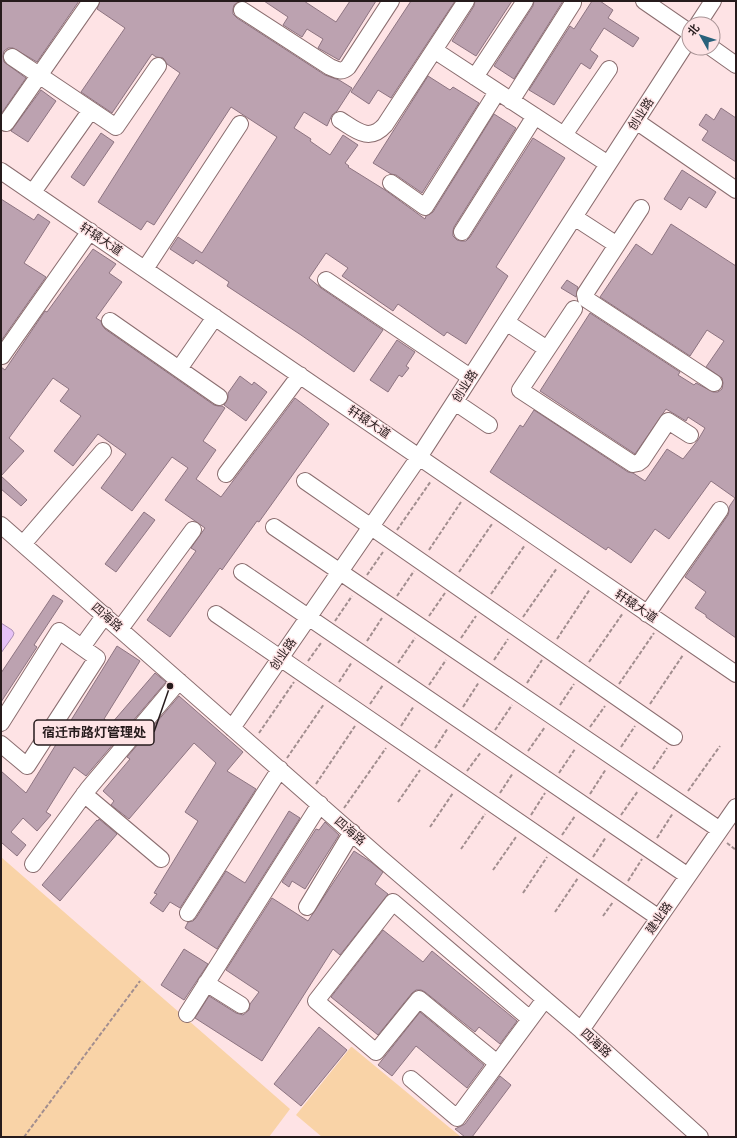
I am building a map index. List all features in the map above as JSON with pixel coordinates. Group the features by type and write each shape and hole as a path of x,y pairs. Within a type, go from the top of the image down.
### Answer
{"street":[{"path":"6,123 91,1"},
{"path":"242,10 330,67 340,71 345,70 348,67 391,1"},
{"path":"340,120 364,134 370,134 381,130 466,1"},
{"path":"475,77 524,1"},
{"path":"644,1 681,26"},
{"path":"703,16 713,1"},
{"path":"512,101 573,3"},
{"path":"434,50 608,164"},
{"name":"创业路","path":"232,728 419,457 681,51"},
{"path":"721,54 736,65"},
{"path":"12,57 116,127 158,66"},
{"path":"564,135 609,69"},
{"path":"390,183 425,207 497,92"},
{"path":"33,192 91,110"},
{"path":"462,232 534,116"},
{"path":"636,121 736,190"},
{"path":"145,269 240,124"},
{"name":"轩辕大道","path":"2,173 33,192 736,674"},
{"path":"641,208 585,294 586,299 714,383"},
{"path":"574,217 617,245"},
{"path":"1,356 90,231"},
{"path":"326,280 470,377"},
{"path":"574,309 520,390 633,464 642,460 668,421 690,435"},
{"path":"179,369 215,317"},
{"path":"110,321 219,397"},
{"path":"506,322 547,349"},
{"path":"226,474 300,375"},
{"path":"455,402 489,426"},
{"path":"23,544 103,451"},
{"path":"305,481 674,737"},
{"path":"647,614 720,510"},
{"name":"四海路","path":"1,524 314,800 581,1030 700,1137"},
{"path":"274,527 720,830"},
{"path":"120,629 193,530"},
{"path":"242,572 688,876"},
{"path":"216,614 659,918"},
{"path":"82,647 104,615"},
{"path":"1,724 60,631 97,658 27,766 1,744"},
{"path":"33,864 84,794 179,681"},
{"path":"188,913 280,769"},
{"path":"84,794 161,859"},
{"path":"187,1014 314,800"},
{"name":"建业路","path":"581,1030 736,807"},
{"path":"307,907 352,832"},
{"path":"409,882 316,1002 376,1052 419,999 497,1063"},
{"path":"393,902 530,1019"},
{"path":"206,983 241,1006"},
{"path":"411,1079 457,1118 545,999"}],"path":[{"path":"251,744 438,470"},
{"path":"280,769 469,491"},
{"path":"314,800 363,715 500,512"},
{"path":"337,819 532,534"},
{"path":"603,916 720,746"},
{"path":"24,1137 140,981"}],"shaded area":[{"path":"1,623 14,633 1,653"},
{"path":"1,857 290,1109 269,1137 1,1137"},
{"path":"351,1047 461,1137 322,1137 296,1115"}],"building":[{"path":"1,1 79,1 37,62 13,48 8,48 4,51 4,62 26,78 1,114"},
{"path":"100,1 240,1 234,5 233,9 233,14 237,18 325,75 339,80 352,88 337,111 332,115 327,126 304,112 294,128 311,139 310,141 330,155 343,135 358,145 345,163 349,166 348,167 385,190 425,219 426,216 433,212 494,114 516,128 454,227 453,236 457,240 466,241 470,237 533,138 565,158 496,267 508,276 466,344 447,332 444,336 398,304 393,311 342,276 348,268 326,253 309,278 321,288 383,330 354,372 227,286 229,282 196,260 193,264 170,249 178,237 202,253 277,137 231,107 154,225 147,221 141,230 98,202 180,73 167,64 163,58 156,57 152,54 112,113 81,92 125,28 97,9"},
{"path":"264,1 304,1 336,22 350,1 376,1 339,60 318,48 323,39 307,29 302,37 283,25 288,17"},
{"path":"411,1 455,1 391,98 378,90 369,104 351,92"},
{"path":"475,1 512,1 476,56 452,41 474,6"},
{"path":"534,1 563,1 514,79 494,66 533,6"},
{"path":"592,1 600,1 613,10 608,18 639,38 633,47 604,28 590,50 598,56 590,69 581,63 554,105 529,90 570,26 574,29"},
{"path":"428,76 450,90 453,87 479,103 422,193 396,175 391,174 373,163"},
{"path":"41,90 56,101 28,142 11,131"},
{"path":"721,108 736,118 736,162 702,140 708,131 699,125 706,114 714,120"},
{"path":"101,133 114,142 84,186 71,177"},
{"path":"682,170 716,192 706,208 689,197 681,210 664,199"},
{"path":"1,199 34,220 38,214 50,222 24,263 46,277 1,341"},
{"path":"671,224 736,266 736,638 695,608 706,592 685,577 728,515 729,507 735,498 711,481 669,539 655,529 631,563 608,547 606,550 490,472 520,425 523,427 534,410 628,472 633,473 645,481 667,449 683,459 698,440 705,428 688,417 686,421 666,409 635,454 540,391 590,313 680,372 678,375 694,385 696,383 713,392 718,392 722,389 722,378 706,367 724,341 707,330 690,356 600,297 636,244 652,255"},
{"path":"93,249 116,264 109,273 122,282 96,318 101,321 105,329 214,405 225,408 203,441 216,450 196,479 221,497 295,398 329,424 259,522 257,521 222,570 220,568 170,637 147,620 196,551 191,548 205,528 165,500 188,468 172,457 132,511 101,488 126,454 98,434 73,466 54,451 81,416 60,401 69,389 53,378 9,438 24,451 1,476 1,367 5,370 45,311 47,312"},
{"path":"567,280 578,287 576,297 561,288"},
{"path":"397,340 415,352 406,366 409,368 402,377 399,375 388,392 370,380"},
{"path":"240,376 252,385 254,382 267,392 246,421 224,405 228,398 228,393"},
{"path":"1,476 27,500 21,506 1,489"},
{"path":"144,512 155,520 116,572 105,564"},
{"path":"53,595 63,601 34,645 37,647 1,702 1,673"},
{"path":"117,646 140,661 104,719 111,724 155,673 166,682 86,776 74,767 46,812 51,815 37,831 23,818 11,832 26,845 17,856 2,843 1,844 1,771 26,793"},
{"path":"179,696 243,752 227,771 256,789 180,908 170,902 163,912 150,903 157,894 154,893 198,821 185,812 216,763 194,743 129,819 111,805 114,801 103,791 130,759 127,757"},
{"path":"289,811 300,818 217,949 185,928 188,922 193,921 196,918 226,871 245,883"},
{"path":"99,819 117,834 60,901 42,885"},
{"path":"325,822 339,835 305,889 292,881 289,887 282,882 316,829 319,830"},
{"path":"354,851 383,872 375,884 388,894 340,955 333,949 262,1061 195,1018 209,996 236,1013 243,1015 249,1010 250,1004 259,992 226,970 272,898 308,921"},
{"path":"383,930 423,962 432,951 517,1021 500,1044 479,1027 475,1032 421,990 416,990 412,993 378,1035 331,997"},
{"path":"184,949 208,964 184,1000 161,985"},
{"path":"420,1012 484,1065 467,1088 416,1046 392,1076 378,1065"},
{"path":"319,1027 347,1050 301,1106 274,1084"},
{"path":"500,1076 511,1085 472,1137 465,1137 455,1129 465,1124"}],"place":[{"name":"宿迁市路灯管理处","path":"170,686"}]}
